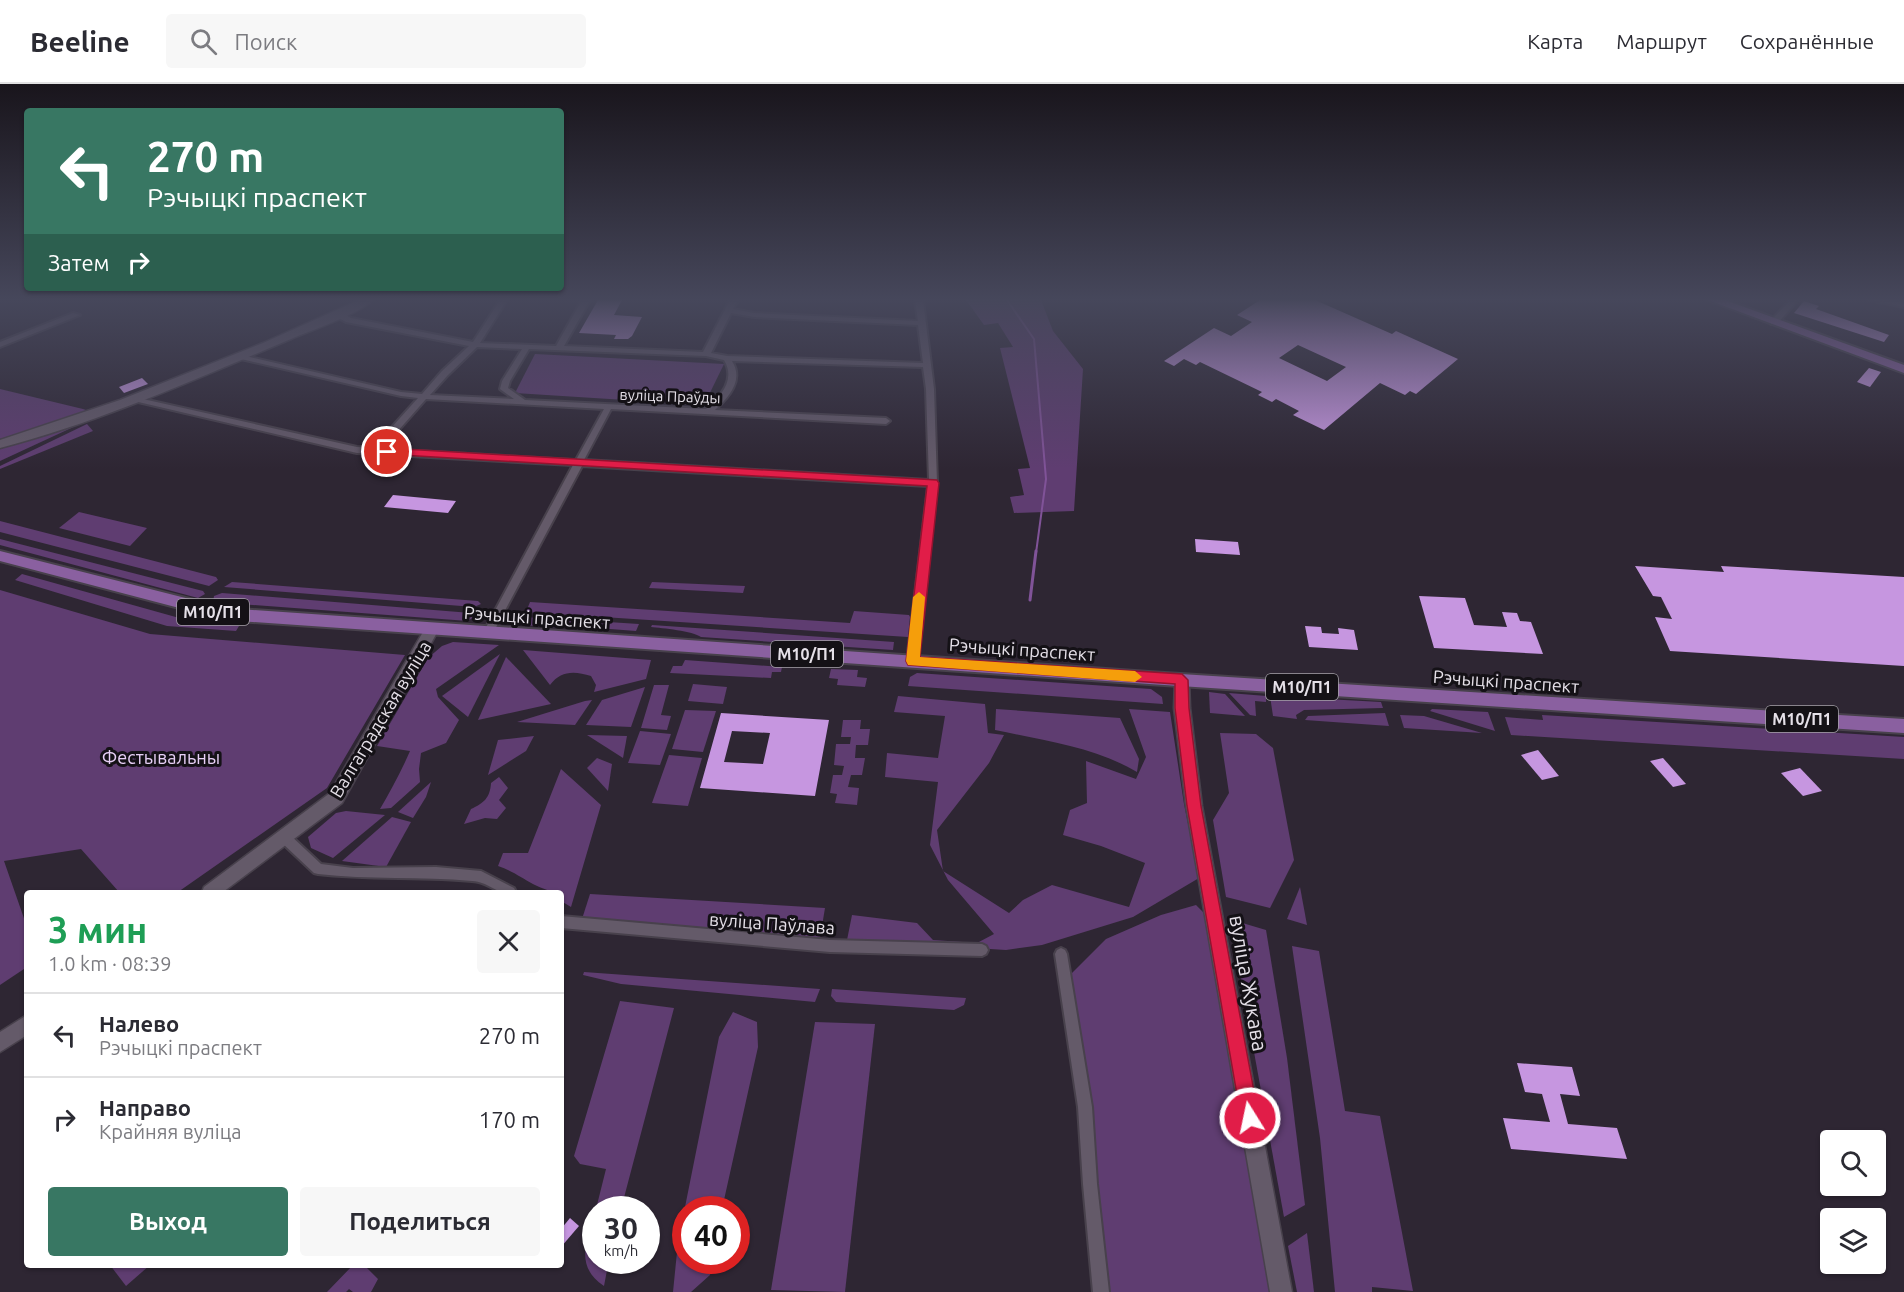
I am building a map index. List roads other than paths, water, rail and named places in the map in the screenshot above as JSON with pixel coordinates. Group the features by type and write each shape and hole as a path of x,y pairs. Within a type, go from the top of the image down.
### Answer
{"main road":[{"path":"1869,356 1904,369"},
{"name":"Рэчыцкі праспект","path":"0,556 198,609 225,614 1182,680 1904,726"}],"street":[{"path":"375,451 463,356"},
{"path":"521,356 506,381 504,389 523,401"},
{"path":"718,356 927,365"},
{"path":"912,661 933,483 930,389 926,356"},
{"path":"0,444 70,423 241,357"},
{"name":"вуліца Праўды","path":"241,357 401,394 426,397 886,421"},
{"path":"709,411 722,399 735,375 732,365 726,358"},
{"path":"134,399 357,450 933,483"},
{"path":"488,633 608,408"},
{"name":"Валгаградская вуліца","path":"213,890 285,838 338,794 432,629"},
{"name":"вуліца Жукава","path":"1182,680 1182,708 1194,806 1281,1292"},
{"path":"285,838 318,869 353,873 436,872 481,876 506,890"},
{"name":"вуліца Паўлава","path":"564,922 830,946 982,950"},
{"path":"1061,954 1085,1107 1101,1292"},
{"path":"0,1044 24,1026"}],"waterway":[{"path":"1035,356 1046,479 1036,553"},
{"path":"1030,600 1036,551"}],"park label":[{"name":"Фестывальны","path":"161,757"}]}
